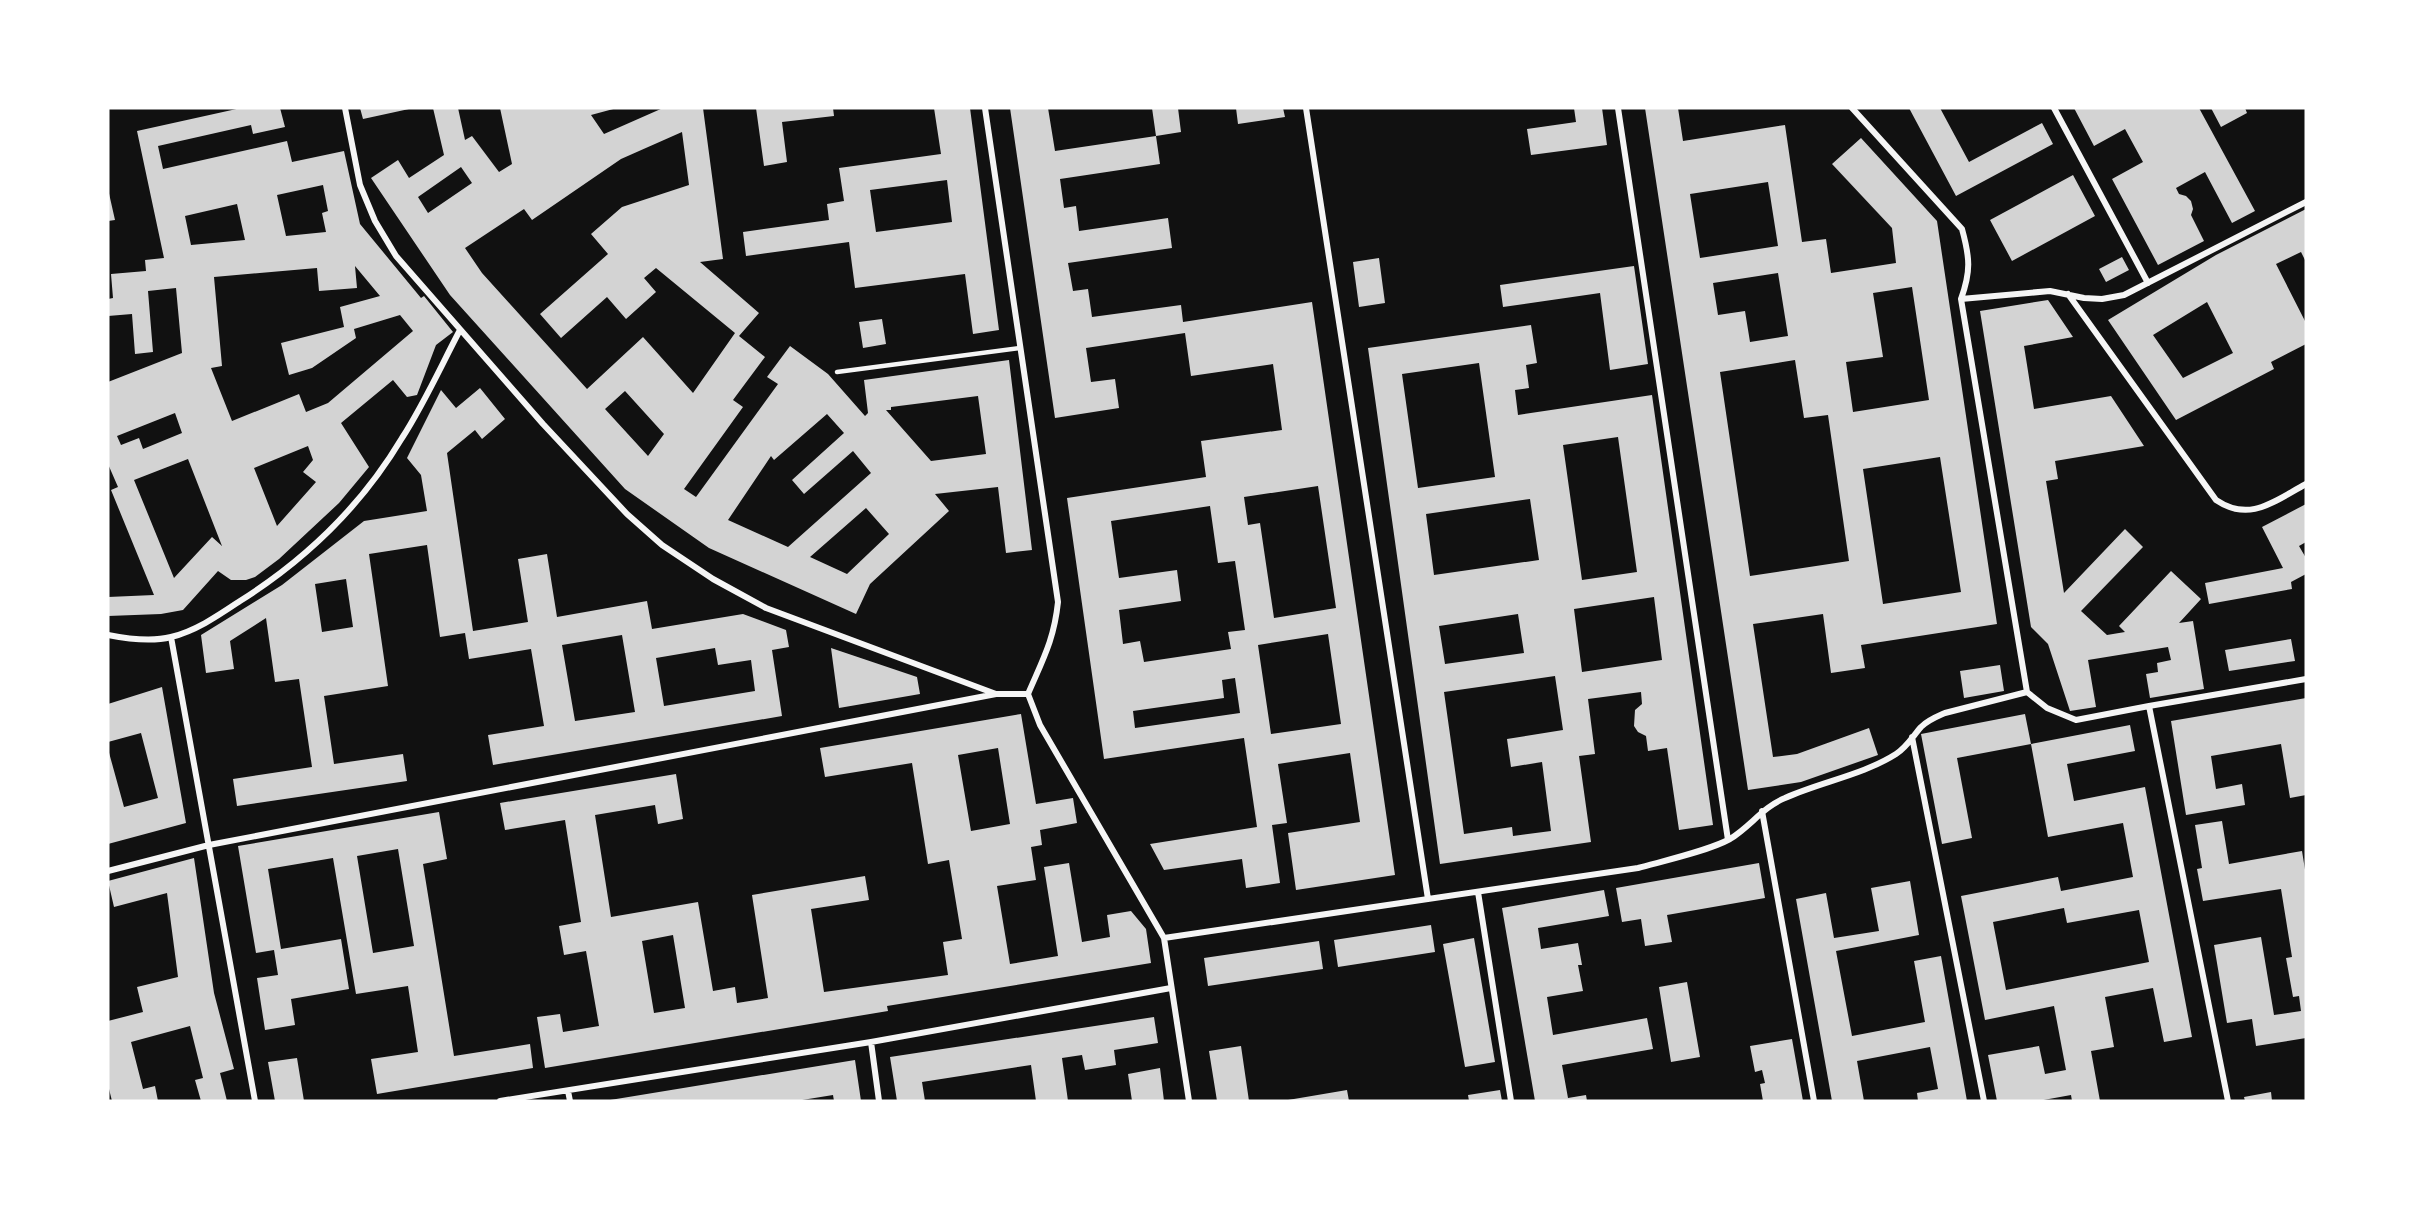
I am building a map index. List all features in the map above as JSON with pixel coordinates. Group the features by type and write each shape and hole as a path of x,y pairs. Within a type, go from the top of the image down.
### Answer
{"street":[{"path":"345,108 360,185 375,221 396,256 627,514 662,545 713,579 766,608 996,694"},
{"path":"985,108 1058,602 1056,628 1050,648 1028,694 1040,725 1164,938 1189,1101"},
{"path":"1306,108 1428,899"},
{"path":"1618,108 1728,840"},
{"path":"1852,108 1962,229 1969,255 1968,277 1961,299 2027,692 2059,715 2076,720 2306,679"},
{"path":"2054,108 2148,283"},
{"path":"1961,299 2050,291 2102,299 2124,295 2306,202"},
{"path":"2068,294 2216,500 2229,509 2245,512 2265,506 2306,484"},
{"path":"108,635 148,639 171,638 206,622 271,582 327,534 366,491 402,439 460,330"},
{"path":"171,638 255,1101"},
{"path":"1164,938 1638,868 1728,840 1745,829 1762,811 1783,798 1877,764 1896,754 1923,726 1945,713 2027,692"},
{"path":"108,872 209,845 996,694 1028,694"},
{"path":"2149,706 2228,1101"},
{"path":"1912,737 1984,1101"},
{"path":"1762,811 1814,1101"},
{"path":"1478,892 1511,1101"},
{"path":"500,1101 871,1042 1171,988"},
{"path":"871,1042 879,1101"},
{"path":"568,1091 570,1101"}],"lane":[{"path":"837,372 1020,348"}],"building":[{"path":"241,108 280,108 285,127 253,134 251,125 158,146 163,169 287,141 292,162 344,151 360,224 421,298 424,296 453,332 436,345 417,395 407,397 393,380 341,423 369,467 339,503 279,559 255,577 246,580 231,580 218,571 183,610 161,614 108,616 108,597 154,595 111,490 118,487 108,464 108,382 182,353 176,288 148,291 153,352 135,354 132,314 108,316 108,299 113,298 111,274 146,271 145,260 164,258 137,131","holes":["323,185 328,211 322,213 326,232 286,236 277,195","237,204 245,240 191,245 185,216","355,266 380,296 340,307 344,327 281,343 289,375 312,368 356,338 354,329 400,315 413,331 328,403 306,412 299,394 232,421 211,368 222,366 214,277 317,268 319,291 357,288","175,413 182,433 143,449 139,438 121,445 117,436","308,446 313,460 303,472 316,482 277,526 254,468","188,459 222,546 212,537 174,578 134,480"]},
{"path":"360,108 409,108 409,109 363,119"},
{"path":"433,108 458,108 465,140 472,136 499,172 512,164 500,108 617,108 591,115 604,134 663,108 703,108 723,259 700,262 759,313 739,336 765,357 733,400 743,407 684,489 696,497 778,384 767,377 790,346 828,374 865,416 868,413 864,380 1009,360 1032,550 1006,553 998,487 935,494 949,511 870,584 856,614 709,548 625,489 450,295 371,178 398,160 409,178 444,155","holes":["682,132 689,185 622,207 591,234 608,254 540,314 561,338 607,297 626,319 656,292 644,278 656,268 735,333 693,393 643,337 587,389 482,273 465,248 524,209 532,220 621,159","461,167 472,183 428,213 418,197","625,391 664,434 648,456 605,409","978,396 986,454 931,461 886,410 891,410 891,407","827,414 844,433 792,480 804,494 853,451 871,473 788,547 728,520 771,456 774,460","866,508 889,534 847,574 810,557"]},
{"path":"756,108 833,108 834,116 782,122 787,162 764,166"},
{"path":"934,108 970,108 999,330 973,334 965,274 855,288 849,242 746,256 743,232 829,220 827,204 844,201 839,168 941,154","holes":["947,180 952,222 876,232 870,190"]},
{"path":"1010,108 1048,108 1055,151 1156,136 1160,164 1060,179 1064,208 1076,206 1079,231 1168,218 1172,248 1068,263 1073,291 1088,289 1092,317 1181,305 1183,322 1312,302 1395,875 1296,890 1288,833 1360,822 1350,753 1278,764 1287,823 1272,825 1280,883 1246,888 1242,859 1164,870 1150,844 1257,827 1244,738 1104,759 1067,498 1206,477 1201,441 1282,430 1273,364 1191,376 1185,333 1086,348 1091,382 1115,379 1119,408 1055,418","holes":["1318,486 1336,608 1274,618 1260,523 1248,525 1244,497","1210,506 1218,563 1235,561 1245,630 1228,632 1231,649 1144,662 1140,641 1123,644 1119,610 1181,601 1177,570 1119,578 1111,521","1328,634 1341,724 1271,734 1258,645","1235,678 1240,713 1135,728 1133,711 1224,698 1222,680"]},
{"path":"1152,108 1178,108 1181,132 1156,136"},
{"path":"1236,108 1283,108 1285,117 1238,124"},
{"path":"1574,108 1602,108 1607,145 1531,155 1527,129 1576,122"},
{"path":"1645,108 1678,108 1683,141 1785,125 1802,242 1826,239 1831,273 1896,263 1892,228 1832,164 1861,138 1937,221 1997,624 1861,645 1865,668 1831,673 1823,614 1753,624 1773,757 1797,754 1869,728 1878,755 1801,782 1748,790","holes":["1768,182 1778,246 1700,258 1690,194","1778,273 1788,336 1750,342 1745,311 1718,315 1713,283","1912,287 1929,400 1853,412 1846,362 1883,357 1873,293","1795,360 1804,418 1828,415 1849,561 1750,576 1720,372","1940,457 1961,592 1883,604 1863,469"]},
{"path":"1909,108 1940,108 1969,162 2042,123 2053,144 1956,196"},
{"path":"2074,108 2199,108 2255,211 2232,223 2205,172 2176,188 2179,194 2191,201 2193,209 2191,215 2204,241 2158,265 2112,179 2143,162 2125,129 2094,146"},
{"path":"2211,108 2245,108 2247,113 2221,127"},
{"path":"2073,175 2095,216 2012,261 1990,220"},
{"path":"108,189 115,220 108,221"},
{"path":"2306,209 2306,262 2301,252 2276,264 2306,323 2306,344 2271,362 2274,369 2176,420 2108,320 2216,255","holes":["2207,302 2233,353 2183,378 2153,335"]},
{"path":"2122,257 2129,270 2106,282 2099,269"},
{"path":"1379,258 1385,303 1359,307 1353,262"},
{"path":"1634,266 1648,364 1610,370 1600,293 1503,307 1500,285"},
{"path":"2048,300 2073,337 2024,346 2034,409 2111,396 2144,446 2055,461 2058,479 2046,481 2064,593 2125,529 2143,547 2081,611 2107,635 2125,632 2119,626 2171,571 2201,599 2179,623 2193,621 2204,689 2150,698 2146,674 2158,672 2157,663 2171,660 2168,647 2088,660 2096,707 2070,711 2048,644 2031,627 1980,311"},
{"path":"882,319 886,344 863,348 859,322"},
{"path":"1531,325 1537,363 1526,365 1529,388 1515,390 1518,415 1652,395 1713,825 1679,830 1667,748 1648,751 1646,736 1638,732 1634,726 1635,710 1642,704 1641,692 1588,699 1595,754 1579,756 1591,842 1440,864 1368,348","holes":["1479,363 1495,477 1418,488 1402,374","1618,437 1637,572 1582,580 1563,445","1530,499 1539,560 1434,575 1426,514","1654,597 1662,660 1582,672 1574,609","1518,614 1524,653 1445,664 1439,626","1555,676 1563,730 1507,739 1511,767 1542,762 1551,831 1513,836 1512,827 1464,834 1444,692"]},
{"path":"480,388 505,419 482,439 475,430 447,453 473,631 528,622 518,559 547,554 557,617 647,601 652,629 743,614 786,630 789,647 772,650 782,716 493,765 488,735 544,726 531,649 469,659 465,633 440,637 427,545 369,554 388,686 324,696 334,764 403,754 407,781 237,806 233,779 312,767 299,679 275,682 266,618 230,641 234,669 206,673 201,635 282,585 364,521 427,511 421,475 407,458 441,390 456,408","holes":["346,579 353,627 322,632 315,584","622,635 635,712 575,721 562,645","715,648 718,665 751,660 755,691 664,706 656,658"]},
{"path":"2306,504 2306,542 2299,546 2306,558 2306,574 2291,582 2292,589 2209,604 2205,583 2283,568 2262,527"},
{"path":"2291,639 2295,661 2229,671 2225,650"},
{"path":"831,648 917,677 920,694 839,708"},
{"path":"2000,665 2004,691 1964,698 1960,671"},
{"path":"162,687 186,823 108,844 108,749 124,807 158,798 141,733 108,742 108,704"},
{"path":"2306,698 2306,795 2290,798 2281,744 2211,756 2216,789 2242,784 2245,805 2186,815 2171,721"},
{"path":"1021,714 1036,804 1073,798 1077,823 1040,830 1042,845 1031,847 1036,880 997,886 1010,964 1058,956 1044,867 1069,863 1082,942 1110,937 1107,915 1131,911 1146,929 1151,963 887,1006 888,1011 545,1068 537,1017 560,1014 563,1032 599,1026 586,951 564,955 559,926 581,922 565,820 505,830 500,803 676,774 683,819 658,824 655,805 595,815 611,917 698,902 713,991 735,987 737,1003 768,998 752,895 865,876 869,900 811,909 824,992 948,975 943,942 962,939 949,860 928,864 912,763 825,777 820,748","holes":["998,748 1010,824 971,831 958,755","673,935 685,1008 654,1013 642,941"]},
{"path":"2025,714 2031,744 1957,758 1972,838 1942,844 1921,734"},
{"path":"2130,725 2135,751 2067,764 2074,801 2145,787 2192,1037 2164,1042 2153,988 2105,997 2114,1047 2091,1051 2100,1101 2072,1101 2071,1095 2038,1101 1997,1101 1988,1055 2039,1046 2045,1074 2066,1070 2054,1006 1985,1020 1961,896 2058,877 2061,891 2133,877 2123,823 2048,837 2031,744","holes":["2064,908 2067,923 2139,910 2149,962 2006,990 1993,922"]},
{"path":"439,812 447,859 423,864 454,1056 530,1044 533,1068 377,1094 371,1059 418,1052 408,986 356,994 333,858 268,869 281,949 341,939 349,989 291,999 295,1025 265,1030 257,978 278,975 274,950 256,953 238,846","holes":["398,849 414,946 373,953 357,856"]},
{"path":"2222,821 2229,864 2302,851 2306,876 2306,1038 2256,1046 2252,1019 2227,1023 2214,945 2261,937 2274,1015 2301,1011 2299,996 2293,997 2286,958 2292,957 2281,889 2203,901 2197,869 2202,868 2195,825"},
{"path":"194,858 214,993 234,1069 220,1073 227,1101 201,1101 195,1080 203,1078 190,1026 131,1042 143,1089 155,1086 158,1101 112,1101 108,1085 108,1021 143,1012 137,987 178,977 167,893 114,907 108,881"},
{"path":"1759,863 1765,898 1667,915 1672,942 1645,946 1641,919 1622,922 1616,888"},
{"path":"1910,881 1919,935 1836,951 1852,1036 1925,1022 1914,961 1941,956 1967,1101 1918,1101 1917,1093 1938,1089 1930,1047 1857,1061 1864,1101 1832,1101 1796,899 1826,893 1834,938 1879,931 1871,888"},
{"path":"1604,890 1609,916 1538,928 1541,949 1578,943 1582,965 1578,965 1583,991 1547,997 1553,1035 1647,1018 1653,1049 1562,1065 1568,1098 1586,1095 1587,1101 1535,1101 1502,908"},
{"path":"1431,925 1435,952 1338,967 1334,940"},
{"path":"1474,938 1495,1062 1465,1067 1443,944"},
{"path":"1319,941 1323,969 1208,986 1204,958"},
{"path":"1687,982 1700,1057 1671,1062 1659,987"},
{"path":"1154,1017 1158,1043 1114,1050 1116,1065 1085,1070 1082,1055 1062,1058 1068,1101 1036,1101 1031,1065 922,1082 925,1101 897,1101 890,1057"},
{"path":"1792,1039 1803,1101 1763,1101 1760,1084 1765,1083 1762,1070 1755,1072 1750,1046"},
{"path":"1241,1046 1249,1101 1217,1101 1209,1051"},
{"path":"297,1058 304,1101 275,1101 268,1062"},
{"path":"855,1060 861,1101 834,1101 833,1095 796,1101 604,1101"},
{"path":"1160,1068 1164,1101 1132,1101 1128,1074"},
{"path":"1347,1090 1349,1101 1288,1101 1288,1100"},
{"path":"1500,1090 1502,1101 1469,1101 1468,1095"},
{"path":"2271,1092 2272,1101 2245,1101 2244,1097"}]}
